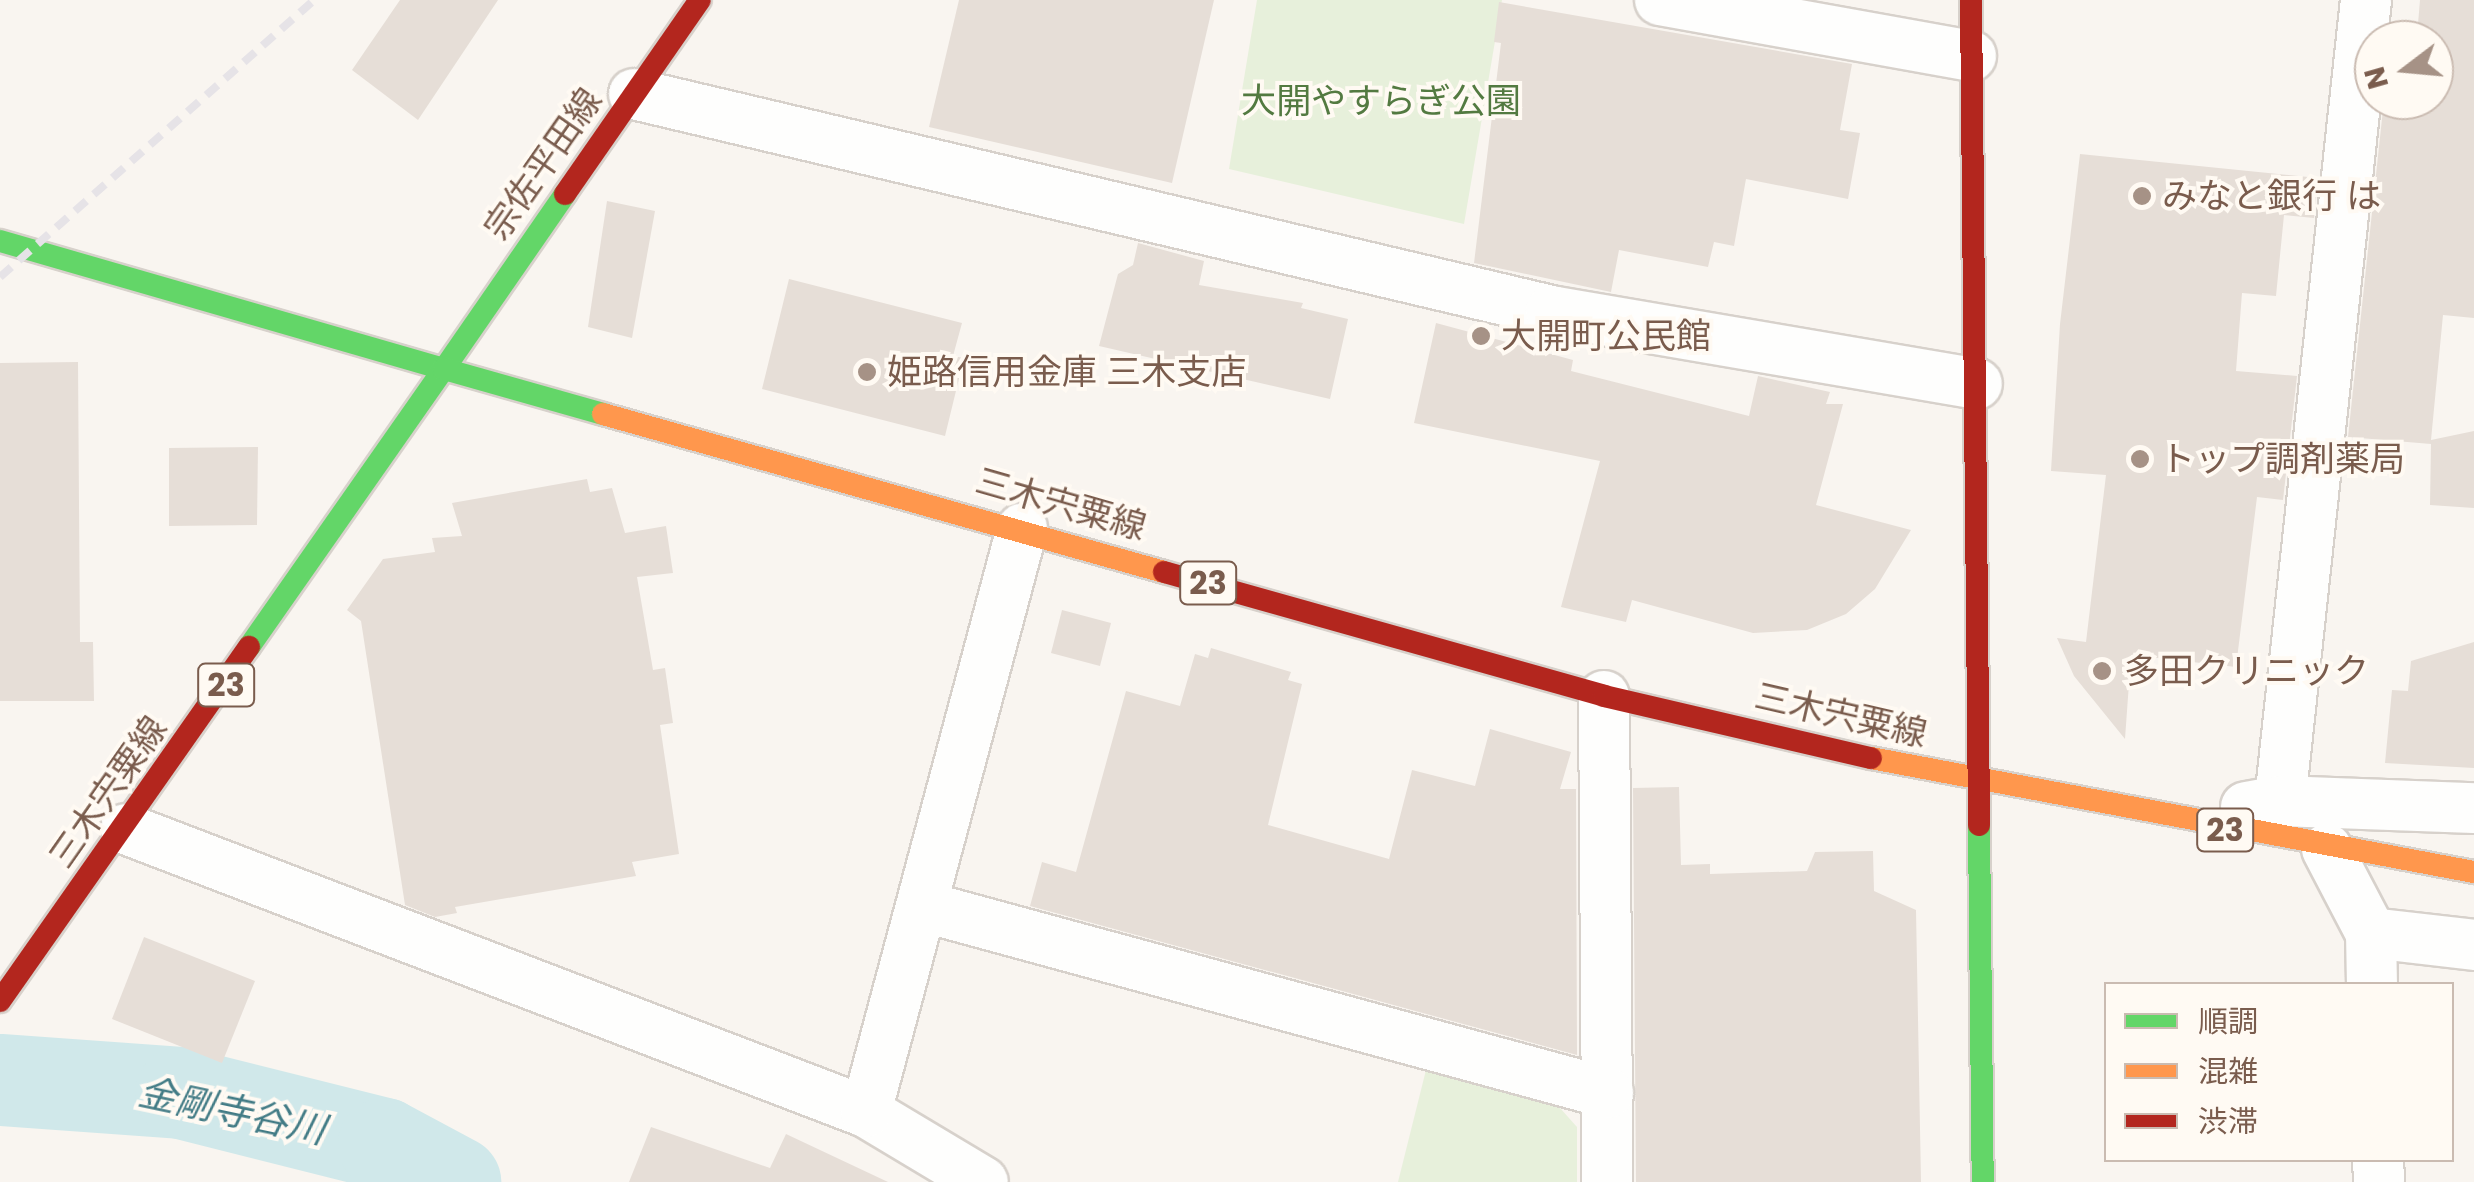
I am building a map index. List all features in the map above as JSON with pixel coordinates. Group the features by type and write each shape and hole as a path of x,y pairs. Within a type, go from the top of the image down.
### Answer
{"main road":[{"name":"宗佐平田線","path":"444,368 700,0"},
{"path":"1971,0 1983,1182"},
{"path":"0,240 444,368"},
{"name":"三木宍粟線","path":"1,999 126,830 444,368 1604,696 1976,782 2327,850 2474,872"}],"street":[{"path":"1660,0 1971,56"},
{"path":"2280,801 2366,0"},
{"path":"634,94 1551,311 1976,384"},
{"path":"866,1112 924,908 1022,530"},
{"path":"1604,696 1607,1182"},
{"path":"2172,820 2280,801 2474,808"},
{"path":"126,830 866,1112 983,1182"},
{"path":"2327,850 2371,933 2372,982"},
{"path":"924,908 1608,1093"},
{"path":"2371,933 2474,944"}],"green space":[{"name":"大開やすらぎ公園","path":"1257,0 1502,0 1464,224 1229,169"},
{"path":"1426,1070 1560,1108 1577,1127 1577,1182 1398,1182"}],"building":[{"path":"400,0 498,0 418,120 352,70"},
{"path":"959,0 1214,0 1172,183 929,127"},
{"path":"2420,0 2474,0 2474,318 2443,315 2431,440 2474,431 2474,508 2430,505 2431,444 2348,437 2382,120 2454,120 2454,20 2418,20"},
{"path":"1499,2 1852,64 1840,130 1860,133 1848,199 1746,179 1734,246 1714,242 1708,267 1619,250 1611,292 1474,263 1501,43 1494,42"},
{"path":"2080,154 2318,178 2314,218 2284,215 2276,296 2242,293 2236,371 2297,376 2283,500 2257,497 2236,667 2131,655 2125,739 2074,676 2057,638 2086,642 2106,475 2051,471 2060,324"},
{"path":"607,201 655,211 632,338 588,327"},
{"path":"1138,243 1204,261 1199,285 1303,303 1301,308 1348,319 1330,399 1099,346 1118,274 1133,265"},
{"path":"789,279 962,323 953,356 964,358 945,436 762,389"},
{"path":"1436,323 1573,360 1571,371 1749,416 1758,376 1830,392 1826,404 1843,404 1816,505 1911,530 1875,589 1846,614 1807,630 1753,633 1632,600 1626,622 1561,607 1600,461 1414,423"},
{"path":"78,362 80,642 93,642 94,701 0,701 0,363"},
{"path":"258,447 257,525 169,526 169,448"},
{"path":"587,479 590,492 612,488 625,533 666,526 673,573 637,577 653,670 665,668 673,723 660,725 679,854 632,862 636,876 455,907 457,913 435,917 405,905 361,621 347,610 383,559 435,552 432,538 462,536 452,503"},
{"path":"1062,610 1111,623 1100,666 1051,653"},
{"path":"2474,642 2474,768 2385,763 2392,690 2408,691 2411,661"},
{"path":"1211,648 1291,672 1288,680 1302,684 1268,825 1389,859 1412,770 1475,786 1490,729 1571,752 1560,789 1576,789 1577,1055 1030,906 1042,862 1076,872 1126,691 1180,706 1195,654 1208,658"},
{"path":"1679,787 1681,865 1710,864 1710,874 1807,871 1815,852 1873,851 1874,891 1916,910 1921,1182 1636,1182 1633,788"},
{"path":"144,937 255,981 222,1063 112,1019"},
{"path":"651,1127 770,1168 786,1134 888,1182 629,1182"}],"waterway":[{"name":"金剛寺谷川","path":"0,1080 181,1093 384,1144 455,1182"}],"railway":[{"path":"0,277 314,0"}],"traffic: fast":[{"path":"0,241 444,369 565,194"},
{"path":"249,647 444,369 603,414"},
{"path":"1979,825 1983,1182"}],"traffic: slow":[{"path":"603,414 1164,572"},
{"path":"1871,758 2474,872"}],"traffic: jam":[{"path":"565,194 700,0"},
{"path":"1971,0 1979,825"},
{"path":"1164,572 1604,696 1871,758"},
{"path":"0,1001 249,647"}],"place":[{"name":"みなと銀行 は","path":"2142,196"},
{"name":"大開町公民館","path":"1481,336"},
{"name":"姫路信用金庫 三木支店","path":"867,372"},
{"name":"トップ調剤薬局","path":"2140,459"},
{"name":"多田クリニック","path":"2102,671"}]}
